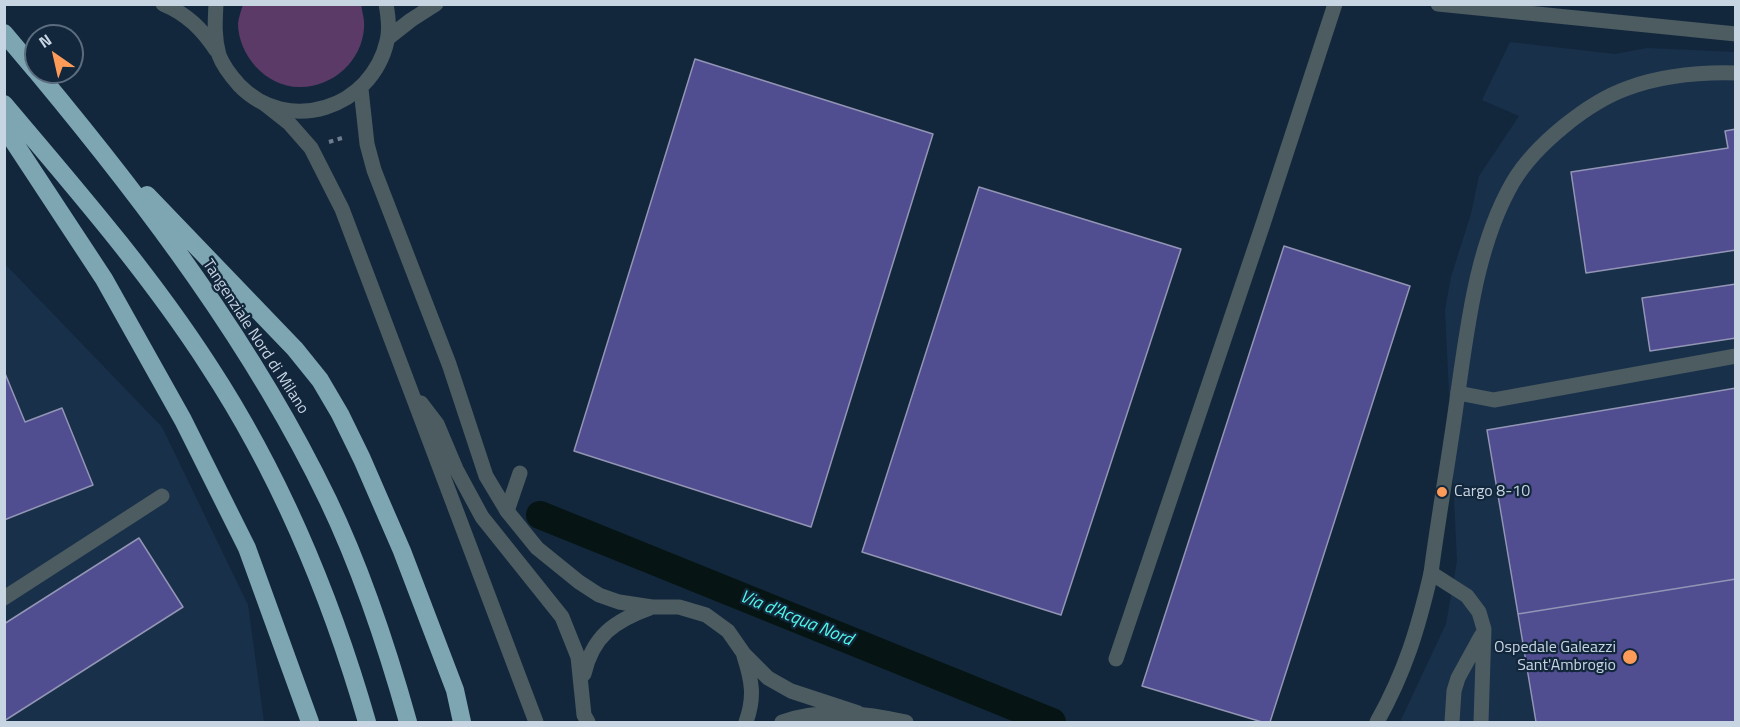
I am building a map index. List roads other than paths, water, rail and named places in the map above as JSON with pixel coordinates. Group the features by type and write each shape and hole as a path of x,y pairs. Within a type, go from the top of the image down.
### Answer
{"highway":[{"name":"Tangenziale Nord di Milano","path":"4,33 24,56"},
{"name":"Tangenziale Nord di Milano","path":"48,84 98,145 231,329 271,392 329,502 386,643 408,723"},
{"path":"4,104 101,219 150,282 209,365 232,403 271,472 310,558 344,644 367,723"},
{"path":"4,127 104,279 183,420 247,548 310,723"},
{"path":"98,145 295,349 320,380 362,459 402,550 455,690 462,723"}],"street":[{"path":"163,4 176,9 195,24 219,55 230,75 246,92 289,123 304,138 328,180 342,210 536,723"},
{"path":"216,4 214,30 219,55"},
{"path":"265,104 290,111 315,111 340,103 361,89 375,71 388,38 386,4"},
{"path":"388,38 436,4"},
{"path":"1116,659 1260,235 1335,4"},
{"path":"1438,4 1736,34"},
{"path":"1377,723 1394,693 1416,635 1431,573 1465,340 1482,260 1514,182 1537,150 1566,125 1588,108 1627,88 1673,77 1714,72 1736,73"},
{"path":"361,89 367,144 374,170 449,364 486,476 507,511 537,548 599,595 619,602 652,607 680,607 706,615 728,631 744,654 768,678 791,691 858,713 906,723"},
{"path":"1458,393 1494,400 1736,356"},
{"path":"411,392 437,424 456,469 482,517 562,617 578,657 584,715 588,723"},
{"path":"507,511 520,473"},
{"path":"4,598 162,496"},
{"path":"1431,573 1467,596 1479,612 1484,629 1480,723"},
{"path":"581,686 588,657 604,633 626,616 652,607"},
{"path":"1452,723 1458,678 1484,629"},
{"path":"744,654 752,680 751,707 746,723"},
{"path":"782,723 804,716 858,713"}],"waterway":[{"name":"Via d'Acqua Nord","path":"540,515 1052,722"}],"place":[{"name":"Cargo 8-10","path":"1442,492"},
{"name":"Ospedale Galeazzi Sant'Ambrogio","path":"1630,657"}]}
